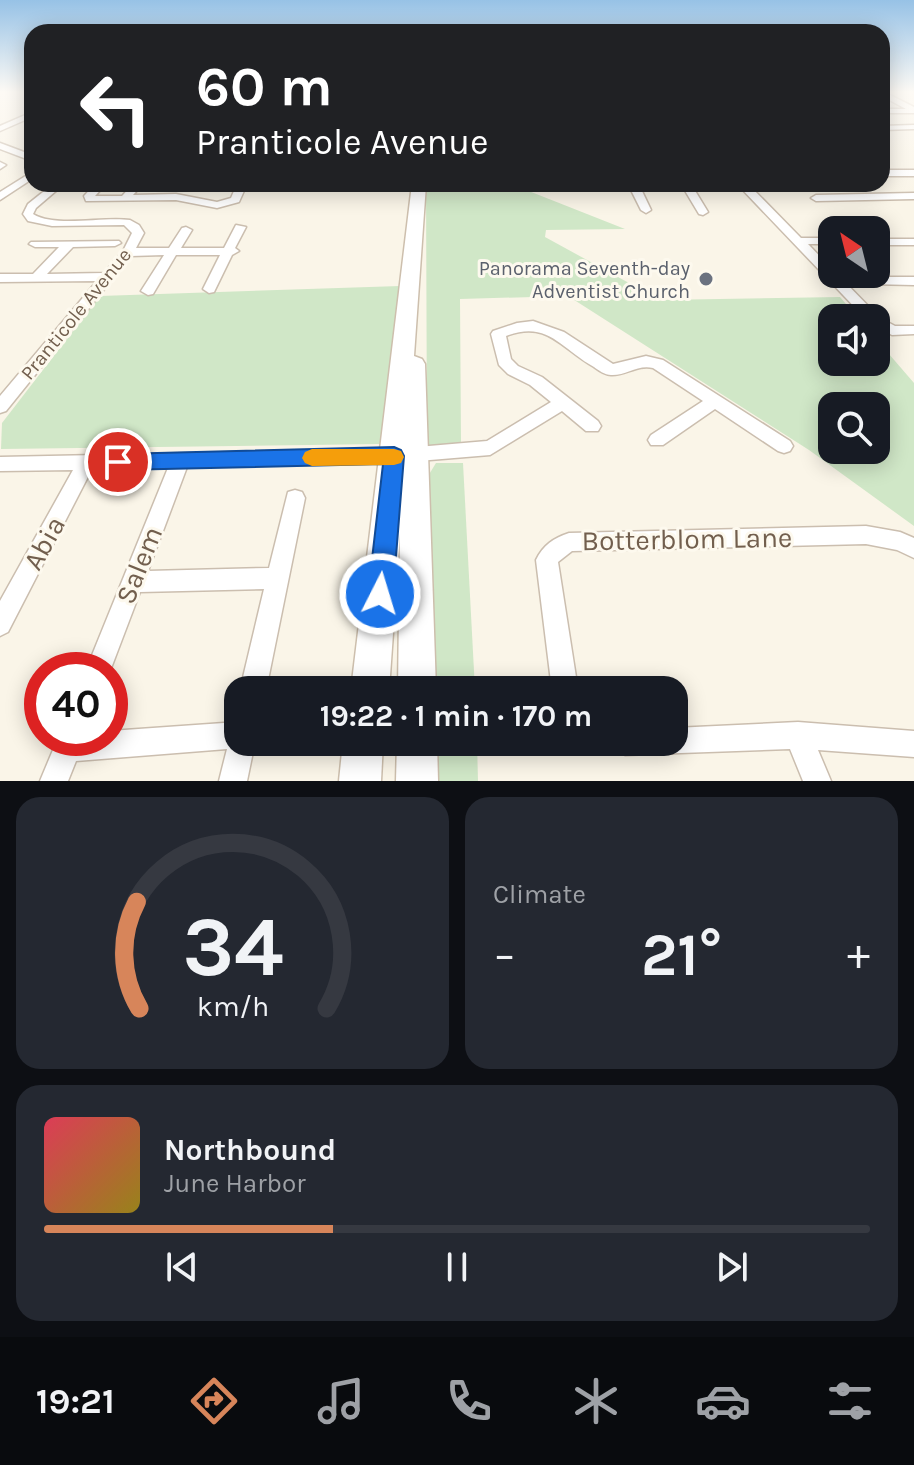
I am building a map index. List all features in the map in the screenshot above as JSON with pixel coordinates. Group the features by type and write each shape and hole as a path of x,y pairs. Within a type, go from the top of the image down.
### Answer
{"street":[{"path":"0,146 24,155"},
{"path":"16,152 24,149"},
{"path":"890,173 914,173"},
{"path":"899,173 914,185"},
{"path":"0,197 24,180"},
{"path":"0,188 13,187"},
{"name":"Pranticole Avenue","path":"0,407 109,277 128,252 138,230 129,223 118,221 43,223 32,219 28,214 32,206 49,192"},
{"path":"93,192 90,199 168,197 197,204 227,204 235,200 238,192"},
{"path":"125,199 131,192"},
{"path":"168,197 171,192"},
{"path":"416,676 406,455 412,261 418,192"},
{"path":"632,192 646,210"},
{"path":"691,192 703,212"},
{"path":"744,192 859,304"},
{"path":"816,198 914,196"},
{"path":"118,221 138,199"},
{"path":"209,289 231,251 240,227"},
{"path":"148,291 186,230"},
{"path":"796,241 818,241"},
{"path":"890,242 914,242"},
{"path":"36,278 70,243"},
{"path":"35,244 115,243"},
{"path":"128,252 231,251"},
{"path":"0,278 109,277"},
{"path":"890,281 914,281"},
{"path":"592,426 504,361 498,334 523,328 552,330 603,367 619,370 646,361 658,364 784,446"},
{"path":"890,330 914,330"},
{"path":"657,440 715,401"},
{"path":"0,464 406,455 497,446 563,402"},
{"path":"372,676 406,455"},
{"name":"Salem","path":"105,652 180,461"},
{"name":"Abia","path":"0,624 87,462"},
{"path":"256,676 295,498"},
{"name":"Botterblom Lane","path":"563,676 547,560 555,550 569,542 866,535 900,541 914,548"},
{"path":"132,582 277,578"},
{"path":"798,735 817,781"},
{"path":"688,740 798,735 914,744"},
{"path":"128,740 224,736"},
{"path":"54,781 65,756"},
{"path":"233,781 239,756"},
{"path":"360,781 362,756"},
{"path":"417,756 417,781"}],"green space":[{"path":"426,192 531,192 625,229 546,230 545,237 660,300 840,297 846,304 818,304 818,376 890,376 890,355 914,383 914,526 828,464 890,464 890,392 818,392 818,457 568,296 460,299 461,443 427,446"},
{"path":"400,286 381,444 1,449 2,423 100,296"},
{"path":"436,463 463,463 474,676 431,676 425,481"},
{"path":"433,756 477,756 478,781 434,781"}],"slow traffic":[{"path":"312,458 394,457"}],"place":[{"name":"Panorama Seventh-day Adventist Church","path":"706,279"}],"route":[{"path":"118,462 394,456 380,594"}]}
